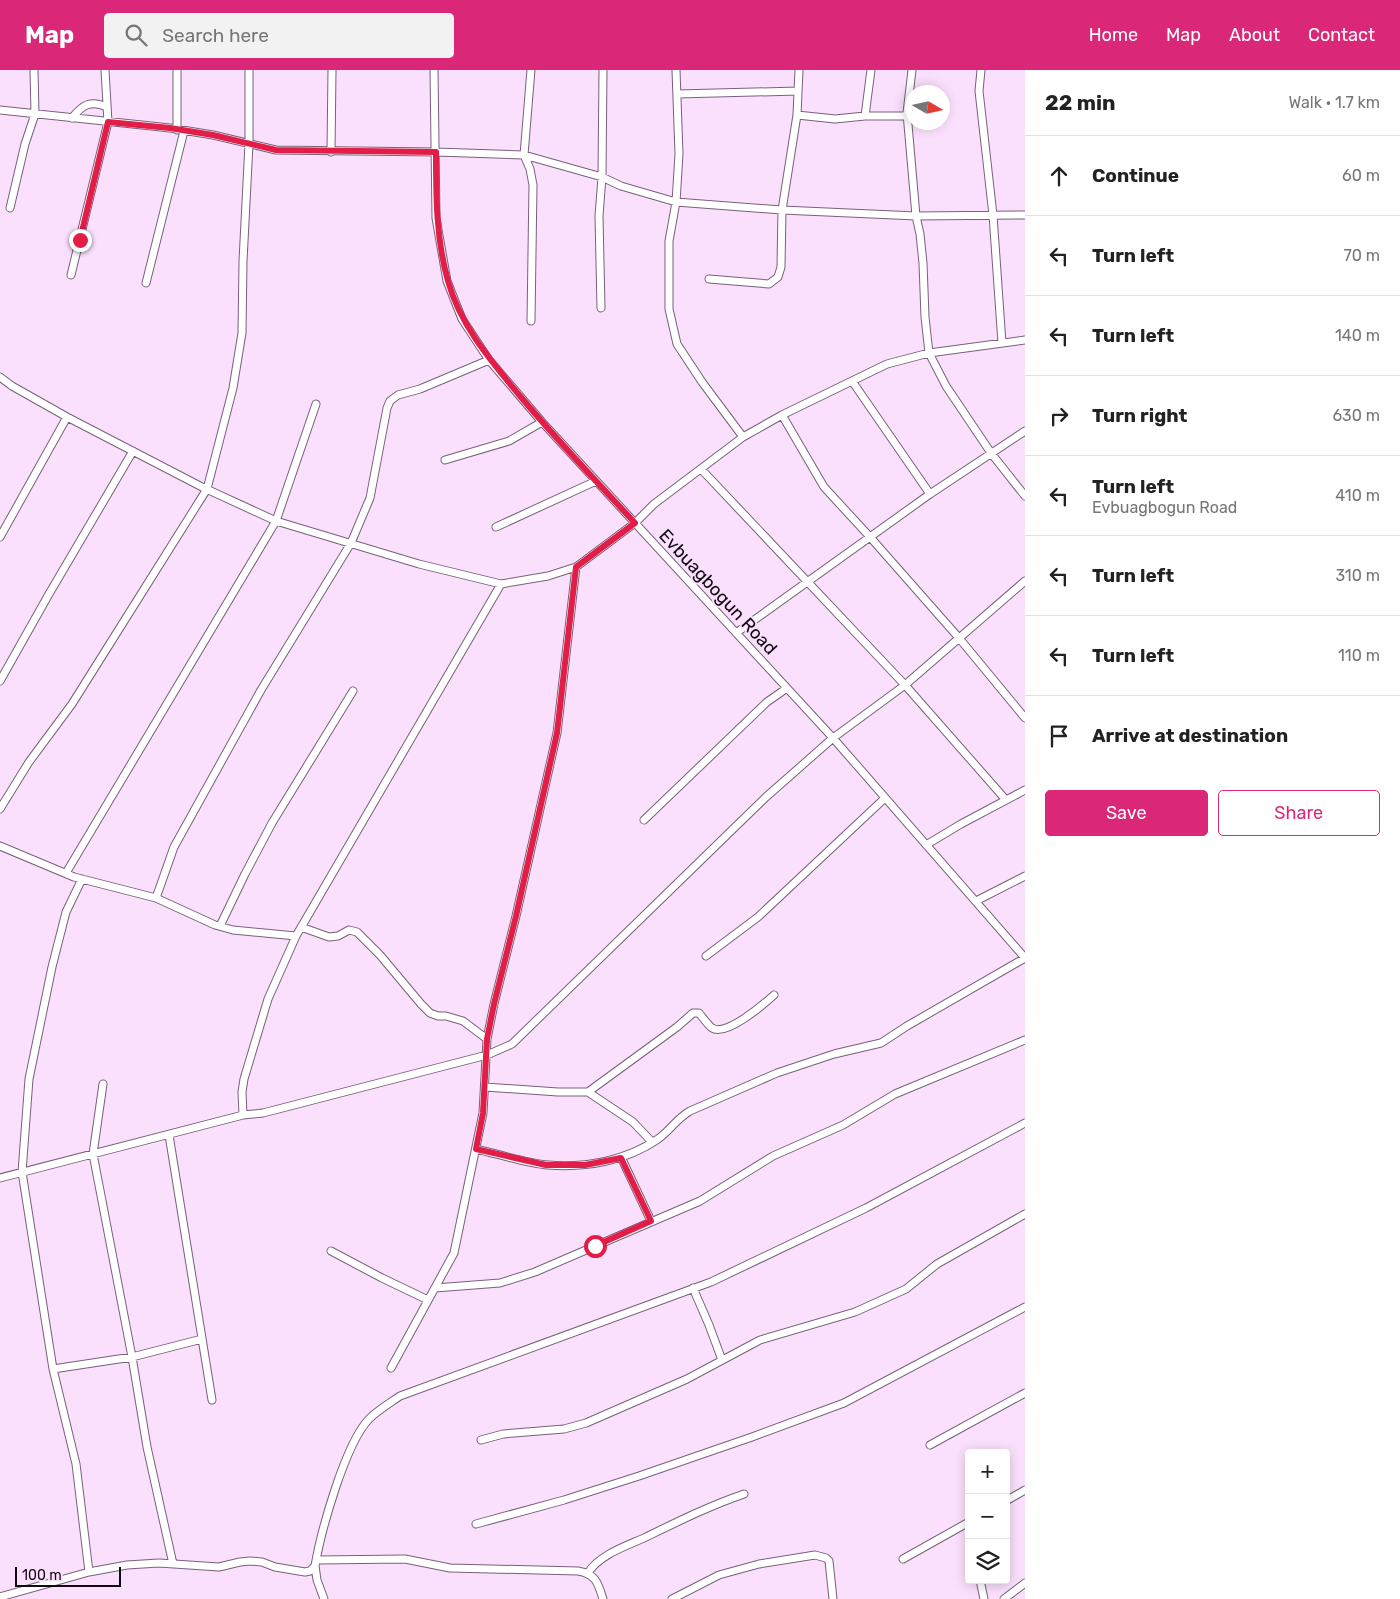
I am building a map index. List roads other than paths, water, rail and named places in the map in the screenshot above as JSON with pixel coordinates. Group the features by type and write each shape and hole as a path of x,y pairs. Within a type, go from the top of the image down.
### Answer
{"street":[{"path":"10,208 25,144 35,114 34,70"},
{"path":"71,275 108,122 105,70"},
{"path":"146,283 181,130 177,70"},
{"path":"0,809 29,762 72,704 207,490 233,388 242,333 249,70"},
{"path":"330,152 332,70"},
{"name":"Evbuagbogun Road","path":"434,70 436,218 448,281 462,319 490,360 542,422 834,738 1025,958"},
{"path":"531,70 524,156 530,170 533,185 531,321"},
{"path":"601,308 599,216 602,177 603,70"},
{"path":"676,70 679,154 676,202 669,241 669,310 677,344 702,382 743,437"},
{"path":"708,279 769,284 778,277 782,210 797,115 799,70"},
{"path":"865,116 871,70"},
{"path":"910,85 912,70"},
{"path":"981,70 978,92 993,215 1002,343"},
{"path":"677,94 798,91"},
{"path":"72,118 82,107 90,103 97,103 108,107"},
{"path":"0,110 181,130 276,150 436,152 524,156 602,177 621,186 676,202 782,210 916,216 1025,215"},
{"path":"797,115 835,119 865,116 905,116"},
{"path":"908,130 916,216 923,263 925,318 929,353 946,386 991,453 1025,496"},
{"path":"0,377 12,386 67,417 207,490 276,521 419,564 501,584 548,576 576,567 635,523 654,504 743,437 782,415 887,364 929,353 1025,340"},
{"path":"156,898 174,847 183,830 261,690 351,543 370,498 387,408 390,401 398,395 420,389 490,360"},
{"path":"852,381 930,494"},
{"path":"66,874 276,521 316,404"},
{"path":"782,415 824,487 959,638 1025,718"},
{"path":"0,537 67,417"},
{"path":"445,460 509,441 542,422"},
{"path":"736,633 930,494 1025,431"},
{"path":"0,681 133,451"},
{"path":"701,468 905,685 1006,800"},
{"path":"496,527 596,481"},
{"path":"391,1368 454,1253 483,1113 487,1039 557,733 576,567"},
{"path":"0,1178 243,1115 263,1113 487,1055 512,1044 766,797 834,738 905,685 1025,581"},
{"path":"243,1115 242,1092 244,1079 268,999 296,936 501,584"},
{"path":"644,820 767,702 787,688"},
{"path":"220,926 272,823 353,691"},
{"path":"926,845 1025,790"},
{"path":"706,956 758,917 886,798"},
{"path":"0,846 66,874 156,898 233,930 296,936"},
{"path":"976,902 1025,876"},
{"path":"82,879 66,912 52,967 29,1078 22,1172 53,1369 76,1464 89,1572"},
{"path":"301,927 329,937 338,936 349,930 357,932 380,955 430,1013 463,1021 487,1039"},
{"path":"476,1149 546,1165 585,1165 621,1158 652,1142 669,1130 678,1118 690,1111 777,1073 834,1054 881,1043 1025,958"},
{"path":"588,1092 677,1027 693,1013 699,1014 713,1028 721,1030 752,1015 774,995"},
{"path":"435,1288 500,1284 535,1272 700,1201 773,1156 843,1126 895,1094 1025,1040"},
{"path":"103,1084 93,1154 132,1357 147,1447 173,1564"},
{"path":"485,1087 588,1092 632,1122 652,1142"},
{"path":"324,1599 317,1580 316,1563 337,1484 354,1442 370,1418 400,1396 717,1279 866,1208 1025,1123"},
{"path":"169,1134 212,1400"},
{"path":"621,1158 651,1221"},
{"path":"481,1440 503,1434 564,1429 586,1423 687,1379 760,1340 855,1312 906,1289 937,1264 1025,1214"},
{"path":"331,1251 428,1300"},
{"path":"693,1288 722,1360"},
{"path":"476,1524 564,1500 639,1476 844,1403 1025,1308"},
{"path":"53,1369 132,1357 202,1339"},
{"path":"930,1445 1025,1393"},
{"path":"1010,1499 1025,1490"},
{"path":"588,1573 595,1564 617,1550 706,1508 744,1494"},
{"path":"903,1560 965,1524"},
{"path":"672,1599 719,1575 759,1564 815,1555 826,1558 829,1561 833,1599"},
{"path":"316,1563 405,1559 450,1568 588,1573 598,1584 603,1599"},
{"path":"0,1597 18,1596 89,1572 126,1565 159,1562 219,1567 250,1561 305,1572 310,1571 316,1563"},
{"path":"1004,1599 1025,1583"},
{"path":"981,1584 984,1599"}]}
